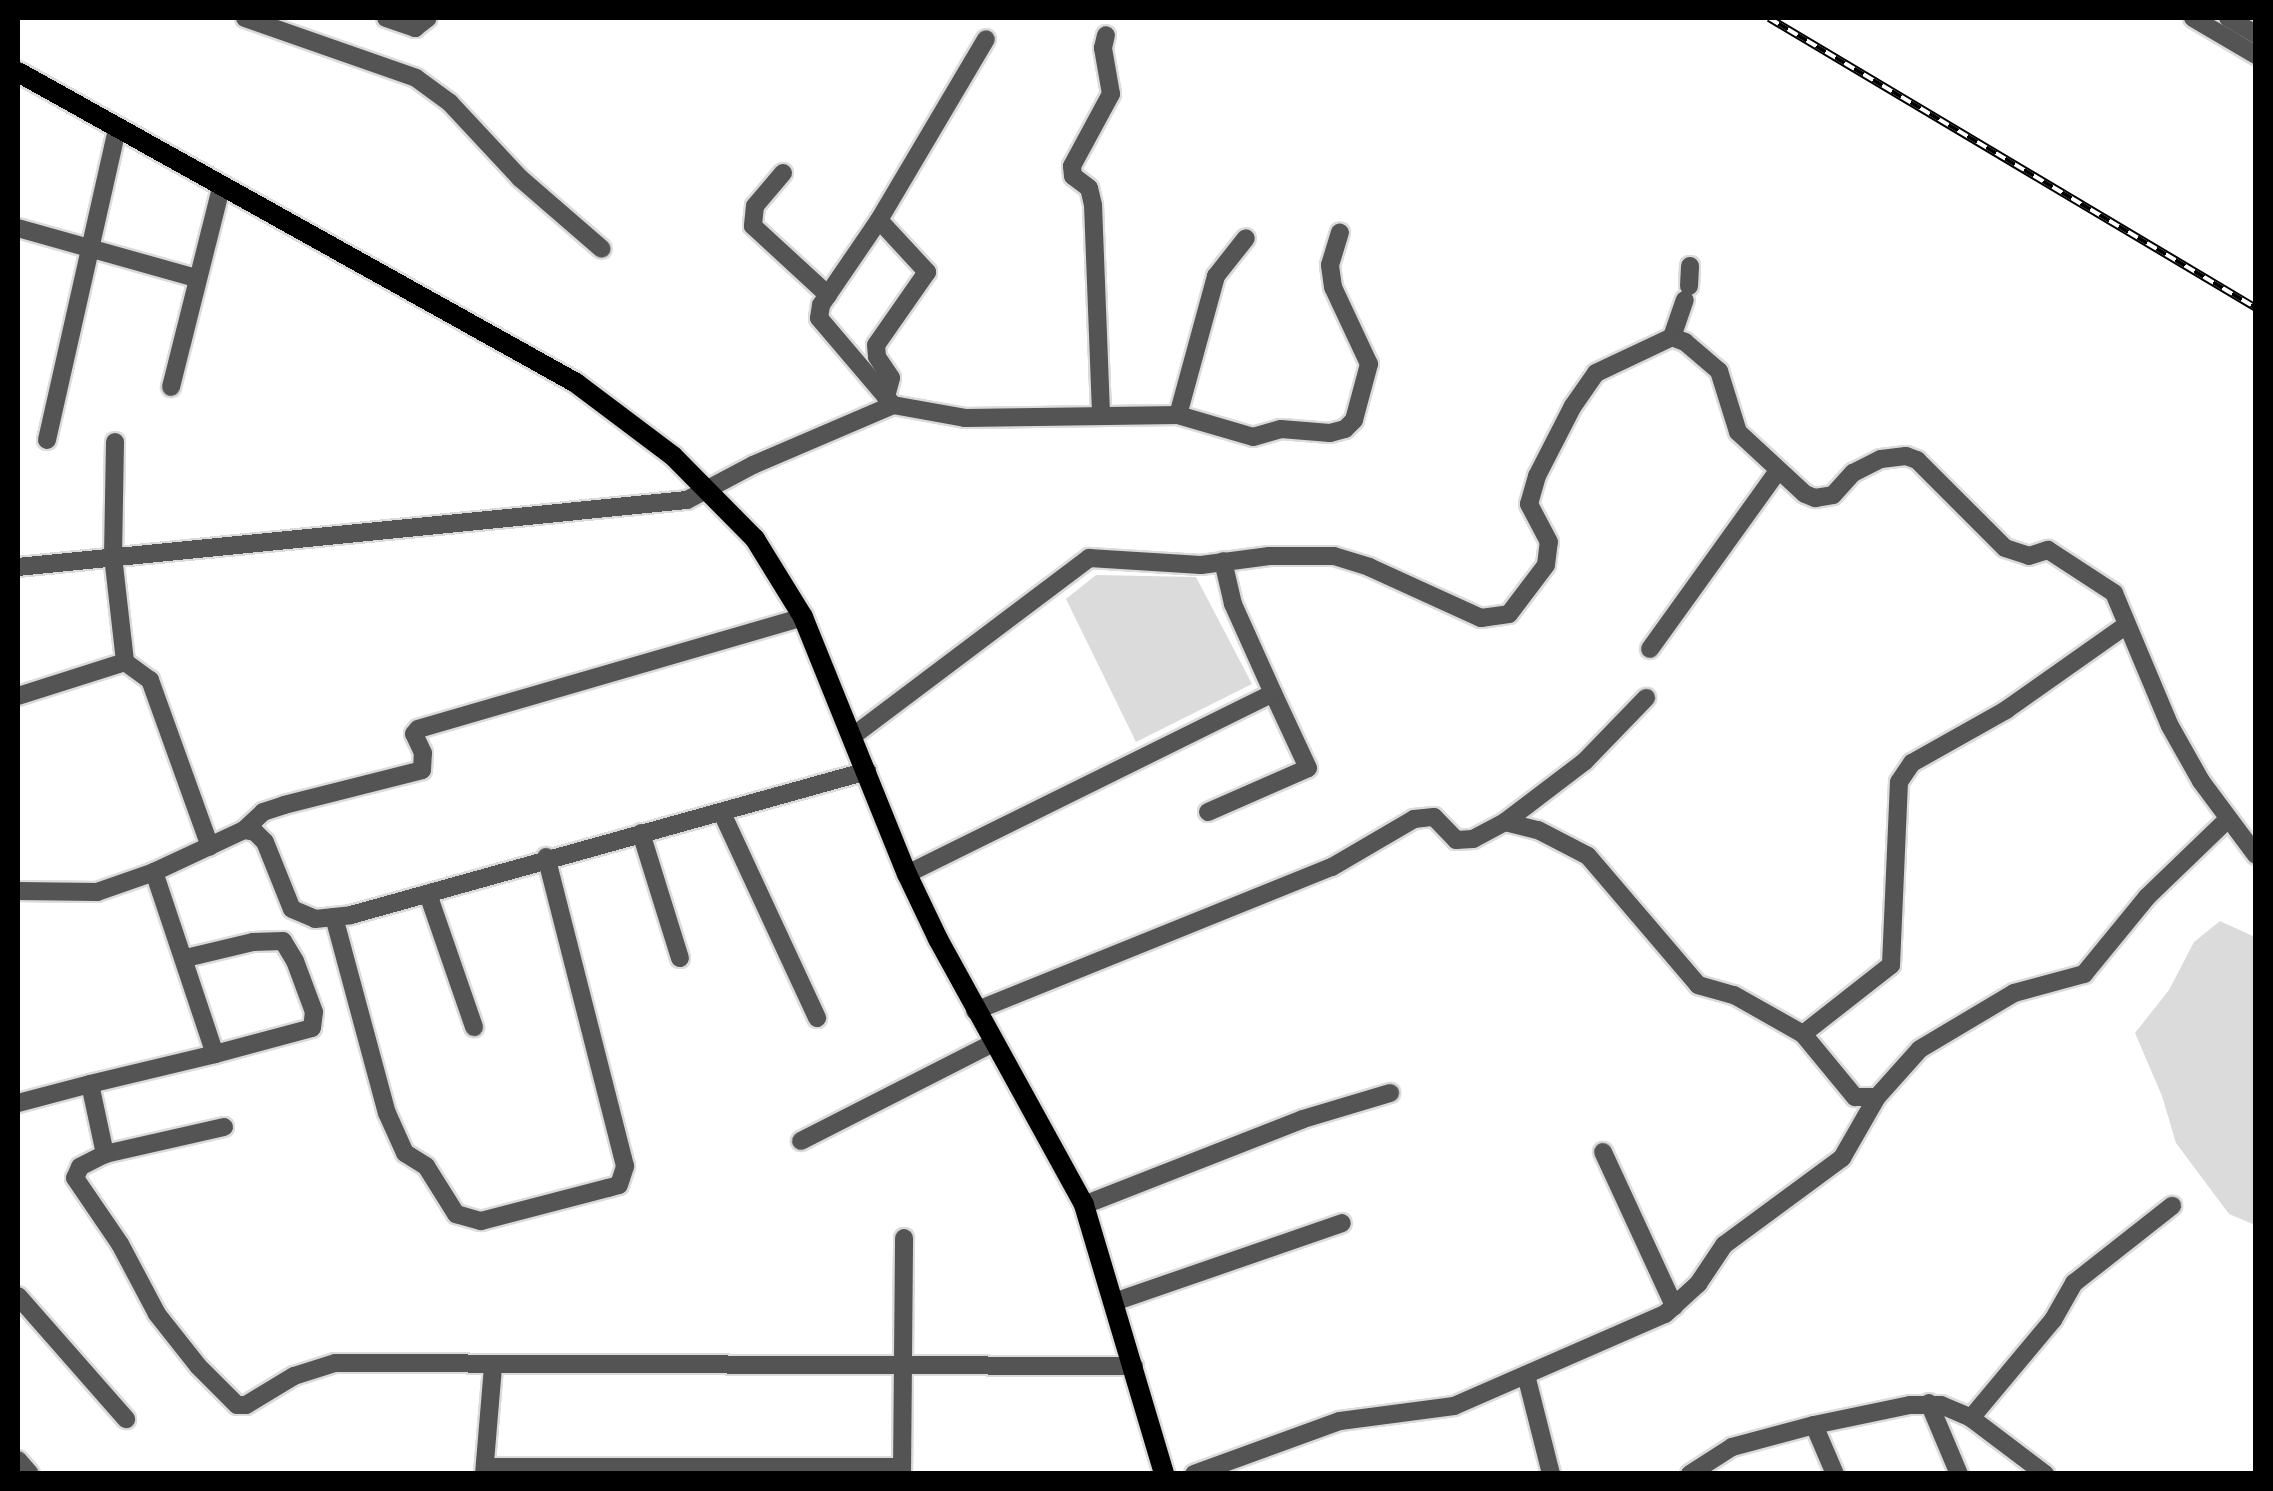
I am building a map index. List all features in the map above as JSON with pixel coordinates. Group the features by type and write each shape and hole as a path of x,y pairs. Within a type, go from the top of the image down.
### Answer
{"main road":[{"path":"18,72 221,188 544,362 632,423 710,490 774,564 803,617 907,874 975,1011 1084,1205 1164,1474"}],"street":[{"path":"245,18 416,78 450,103 520,178 602,250"},
{"path":"386,18 415,28 428,18"},
{"path":"2193,18 2256,55"},
{"path":"2228,18 2256,34"},
{"path":"1101,413 1093,205 1089,188 1073,176 1072,166 1111,94 1104,60 1106,35"},
{"path":"986,39 880,220 828,295 819,318 890,401 965,418 1101,413 1178,415 1253,436 1281,429 1330,433 1354,420 1369,364 1333,287 1330,265 1340,232"},
{"path":"47,440 117,130"},
{"path":"783,173 755,206 754,226 828,295"},
{"path":"171,388 221,188"},
{"path":"880,220 927,272 876,345 876,358 891,378 890,401"},
{"path":"18,228 196,278"},
{"path":"1178,415 1210,290 1223,262 1246,238"},
{"path":"1672,338 1687,293 1690,266"},
{"path":"853,736 1090,558 1136,557 1201,565 1305,554 1334,556 1354,561 1481,618 1509,614 1546,565 1549,542 1529,504 1537,476 1573,406 1596,373 1672,338 1684,342 1719,371 1738,432 1815,498 1833,495 1846,478 1881,459 1906,456 1917,460 2005,548 2029,556 2048,550 2114,593 2170,726 2228,820 2256,856"},
{"path":"18,568 687,500 890,401"},
{"path":"114,442 112,556 125,662 150,680 210,847"},
{"path":"1650,649 1778,470"},
{"path":"1208,812 1308,768 1228,592 1223,561"},
{"path":"18,891 97,892 210,847 244,830 263,812 422,770 423,753 414,734 418,729 803,617"},
{"path":"1802,1034 1890,965 1899,782 1912,764 2006,710 2126,626"},
{"path":"18,696 125,662"},
{"path":"907,874 1273,693"},
{"path":"975,1011 1332,867 1414,819 1434,818 1450,837 1462,842 1505,822 1585,760 1646,698"},
{"path":"244,830 255,832 265,842 283,896 292,910 315,919 428,894 546,857 722,813 867,771"},
{"path":"722,813 816,1018"},
{"path":"1194,1474 1340,1421 1454,1406 1674,1306 1698,1284 1724,1245 1842,1158 1877,1097 1920,1049 2014,994 2084,974 2147,898 2228,820"},
{"path":"1505,822 1538,830 1588,856 1698,985 1734,995 1802,1034 1855,1097 1877,1097"},
{"path":"641,833 680,958"},
{"path":"334,917 387,1112 405,1153 426,1166 456,1214 481,1221 608,1188 618,1185 625,1166 546,857"},
{"path":"154,872 186,958 215,1054"},
{"path":"428,894 474,1027"},
{"path":"18,1103 312,1028 314,1012 295,961 282,941 253,942 186,958"},
{"path":"801,1140 993,1044"},
{"path":"90,1084 104,1154"},
{"path":"1084,1205 1304,1119 1390,1093"},
{"path":"224,1127 104,1154 80,1167 75,1178 120,1244 157,1314 198,1366 237,1405 246,1405 306,1371 335,1362 494,1366 1134,1366"},
{"path":"1603,1152 1674,1306"},
{"path":"1971,1418 2053,1320 2074,1283 2172,1206"},
{"path":"1114,1302 1342,1224"},
{"path":"494,1366 485,1470 902,1470 904,1238"},
{"path":"18,1296 126,1418"},
{"path":"1526,1376 1552,1474"},
{"path":"1929,1404 1959,1474"},
{"path":"1690,1474 1732,1447 1814,1426 1929,1404 1971,1418 2045,1474"},
{"path":"1814,1426 1835,1474"},
{"path":"18,1460 30,1474"}],"shaded area":[{"path":"1096,575 1196,577 1252,684 1136,742 1066,599"},
{"path":"2220,921 2255,937 2255,1225 2229,1214 2176,1143 2162,1096 2135,1033 2169,990 2194,942"}],"railway":[{"path":"1769,18 2256,308"}]}
